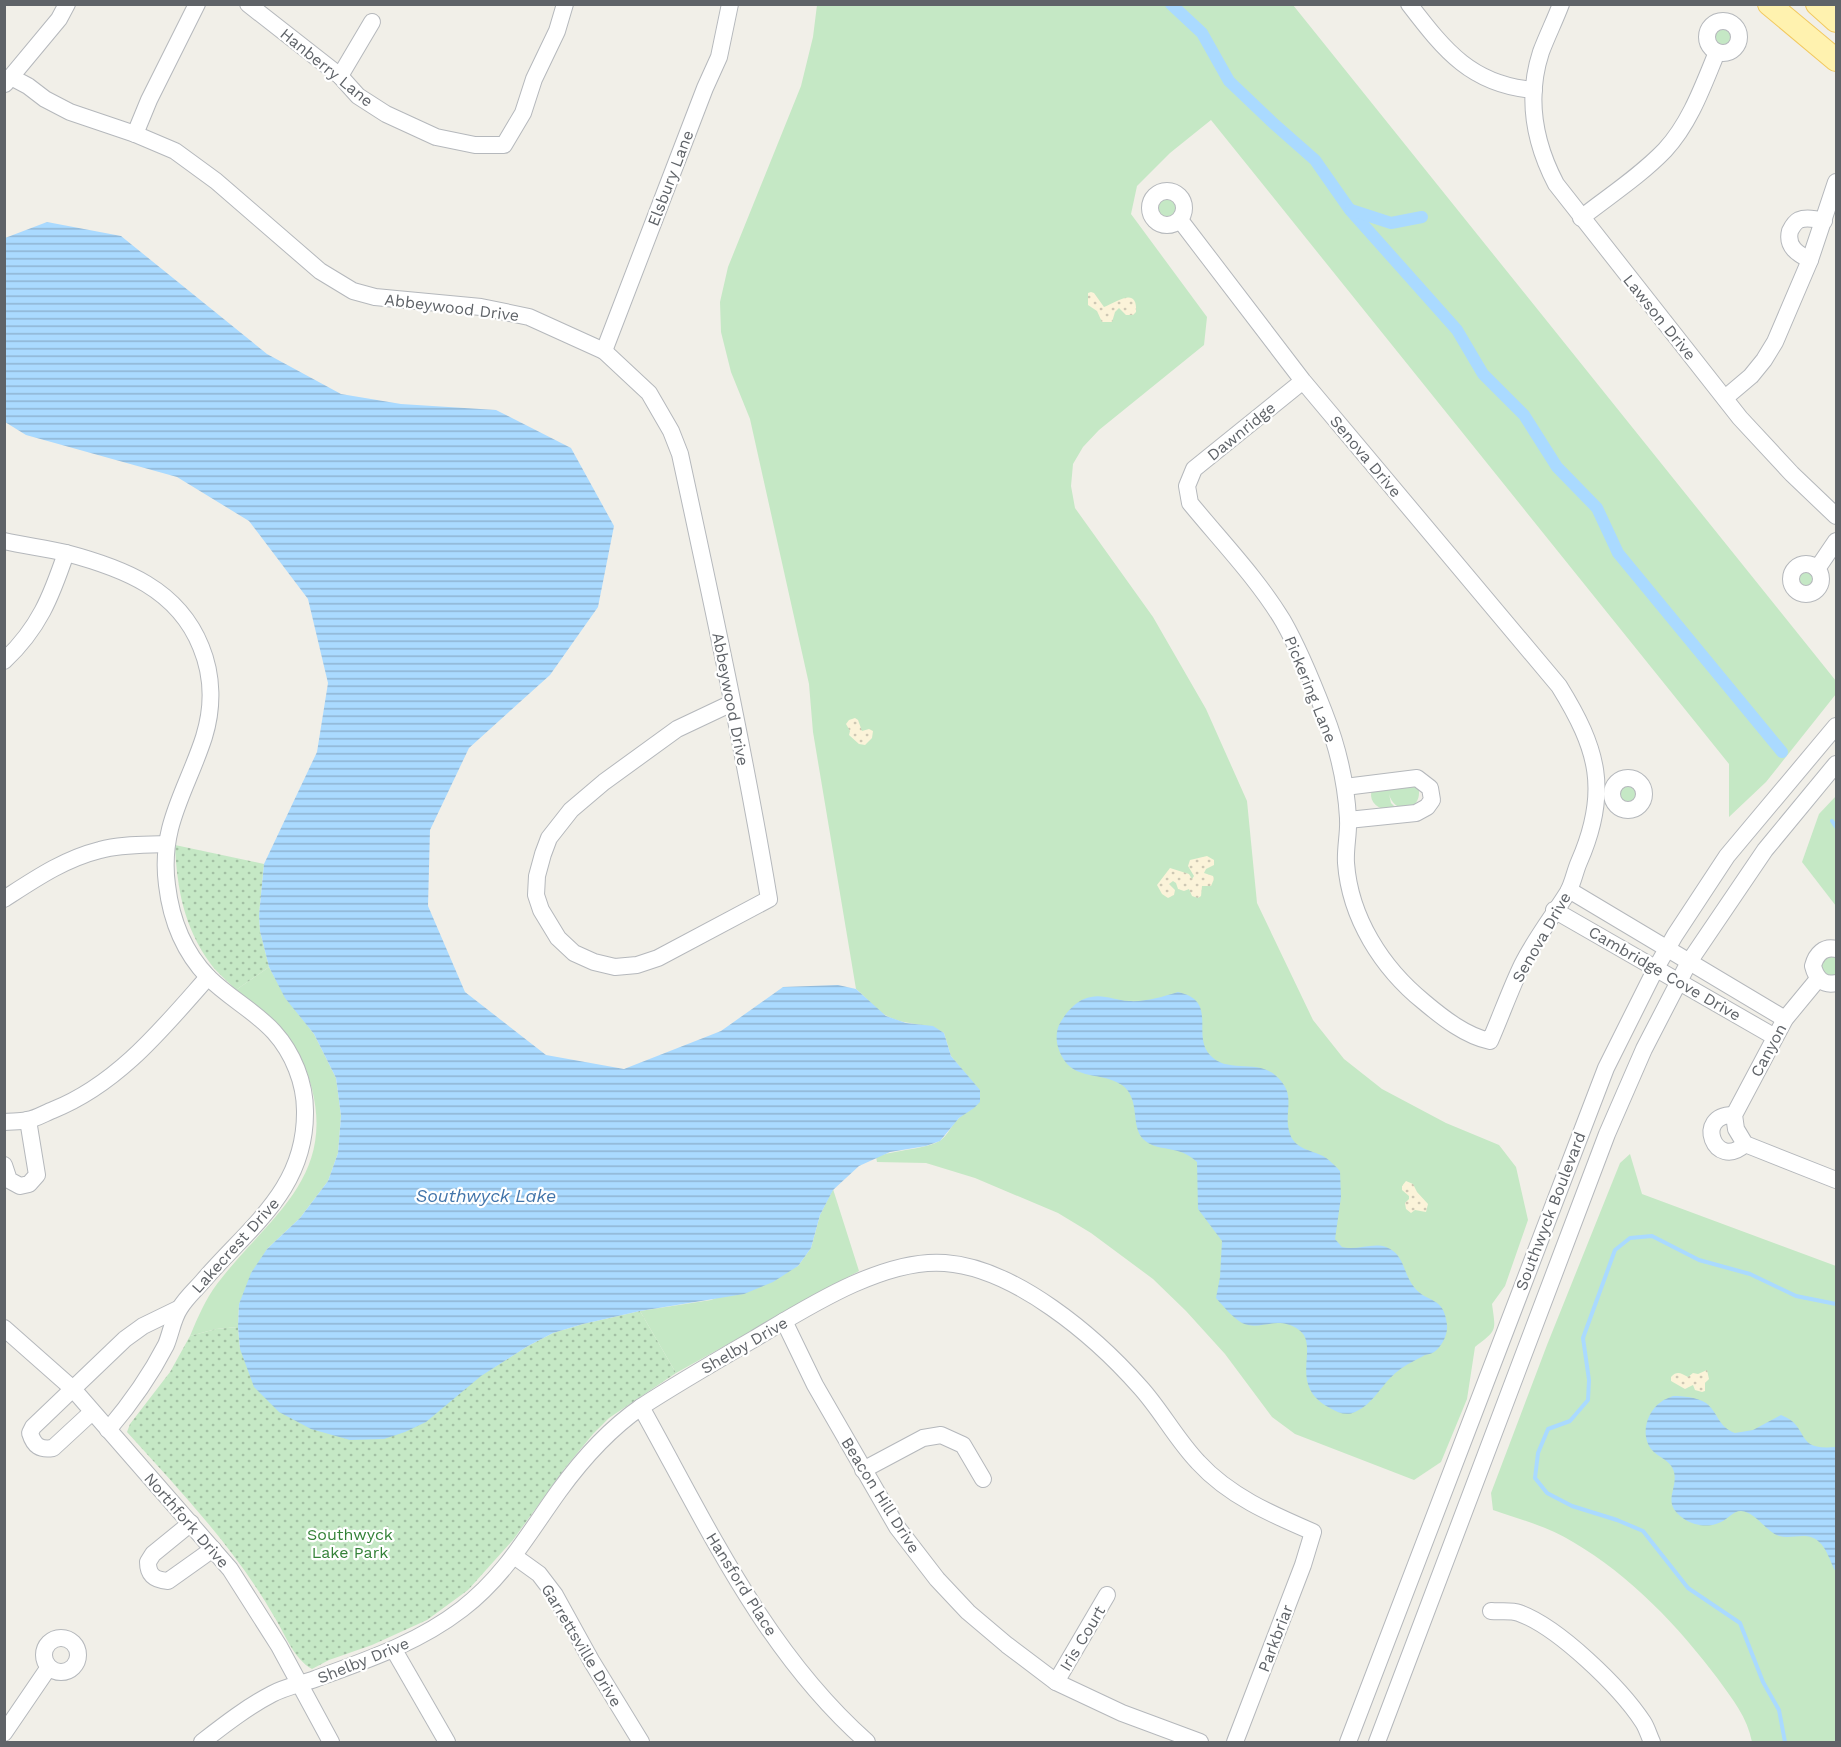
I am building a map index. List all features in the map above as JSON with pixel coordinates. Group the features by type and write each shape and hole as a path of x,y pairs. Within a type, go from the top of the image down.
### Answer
{"main road":[{"path":"1769,4 1836,60"},
{"path":"1817,4 1836,21"}],"street":[{"path":"8,80 59,19 67,4"},
{"path":"135,134 149,100 198,4"},
{"name":"Hanberry Lane","path":"248,4 340,76 358,96 386,114 436,137 475,145 504,145 523,113 534,79 557,31 565,4"},
{"name":"Elsbury Lane","path":"604,351 719,57 730,4"},
{"path":"1409,4 1457,60 1492,81 1512,88 1534,90"},
{"name":"Lawson Drive","path":"1561,4 1541,52 1534,90 1537,139 1546,165 1556,184 1740,418 1792,474 1836,516"},
{"path":"340,76 372,22"},
{"path":"1581,218 1665,150 1694,107 1717,52"},
{"name":"Abbeywood Drive","path":"8,80 28,86 45,99 70,112 135,134 175,151 216,181 320,271 353,291 375,297 480,308 530,317 604,351 649,393 671,431 680,454 716,618 769,899 658,958 637,965 615,967 594,962 574,953 558,938 541,910 536,895 537,876 549,838 571,810 604,782 677,729 732,703"},
{"path":"1725,398 1751,376 1764,360 1785,323 1810,260 1836,182"},
{"path":"1810,260 1793,249 1789,241 1791,231 1794,224 1801,219 1824,221"},
{"name":"Senova Drive","path":"1180,220 1303,381 1559,686 1579,719 1590,744 1604,796 1569,890 1554,910 1522,965 1490,1041"},
{"name":"Dawnridge","path":"1186,486 1194,469 1303,381"},
{"name":"Pickering Lane","path":"1186,486 1190,503 1263,593 1292,638 1331,731 1345,787 1348,820 1346,862 1350,884 1355,905 1373,945 1385,963 1415,995 1462,1029 1478,1038 1490,1041"},
{"name":"Lakecrest Drive","path":"4,541 66,553 139,579 177,606 194,628 205,656 209,675 209,716 201,744 173,814 166,844 165,867 172,917 188,951 208,977 260,1018 276,1034 287,1050 302,1085 305,1101 305,1126 298,1162 276,1201 178,1309 143,1326 125,1339 33,1426 30,1433 37,1446 44,1449 53,1448 92,1412"},
{"path":"1817,569 1836,541"},
{"path":"4,661 16,650 43,613 66,553"},
{"name":"Southwyck Boulevard","path":"1348,1743 1588,1109 1606,1068 1656,968 1727,856 1836,726"},
{"name":"Southwyck Boulevard","path":"1377,1743 1607,1134 1644,1049 1689,962 1765,850 1836,764"},
{"path":"1345,787 1417,777 1430,788 1432,800 1427,807 1416,813 1348,820"},
{"path":"4,899 46,871 101,849 166,844"},
{"name":"Cambridge Cove Drive","path":"1569,890 1785,1018"},
{"name":"Cambridge Cove Drive","path":"1554,910 1775,1037"},
{"path":"1836,950 1825,949 1815,959 1813,966 1818,979 1824,983 1836,983"},
{"path":"4,1122 28,1120 75,1100 125,1066 208,977"},
{"name":"Canyon","path":"1735,1122 1785,1018 1818,979"},
{"path":"1745,1144 1739,1150 1732,1152 1717,1147 1712,1140 1713,1124 1726,1115 1735,1122 1745,1144 1836,1180"},
{"path":"4,1165 9,1180 20,1186 29,1184 37,1175 28,1120"},
{"name":"Shelby Drive","path":"202,1743 231,1719 275,1692 394,1650 461,1610 490,1586 559,1491 589,1454 621,1421 784,1321 861,1279 900,1266 943,1262 962,1265 993,1275 1043,1302 1099,1344 1139,1386 1198,1463 1217,1480 1258,1508 1313,1532"},
{"name":"Lakecrest Drive","path":"108,1430 152,1373 168,1340 178,1309"},
{"name":"Beacon Hill Drive","path":"784,1321 815,1385 863,1470 897,1527 937,1579 985,1627 1056,1682 1122,1713 1200,1743"},
{"name":"Northfork Drive","path":"4,1328 73,1389 230,1569 300,1684 331,1743"},
{"name":"Hansford Place","path":"641,1407 708,1530 764,1622 810,1686 867,1743"},
{"path":"1469,1424 1494,1434"},
{"path":"863,1470 922,1438 941,1434 963,1445 982,1479"},
{"path":"191,1523 153,1554 148,1562 150,1574 156,1579 168,1581 213,1549"},
{"name":"Parkbriar","path":"1235,1743 1303,1565 1313,1532"},
{"name":"Garrettsville Drive","path":"514,1556 539,1574 555,1595 641,1743"},
{"name":"Iris Court","path":"1056,1682 1107,1595"},
{"path":"1491,1611 1517,1612 1543,1625 1568,1645 1599,1671 1626,1700 1644,1723 1652,1743"},
{"path":"394,1650 447,1743"},
{"path":"4,1733 49,1667"}],"green space":[{"path":"817,5 1293,5 1836,681 1836,694 1766,782 1729,817 1729,764 1211,120 1170,153 1137,186 1131,214 1207,317 1204,345 1099,430 1083,447 1073,464 1071,486 1075,508 1153,617 1206,709 1247,801 1257,903 1313,1020 1344,1059 1382,1089 1446,1123 1499,1145 1516,1167 1528,1220 1505,1286 1492,1304 1493,1330 1475,1347 1467,1399 1441,1462 1414,1480 1295,1434 1272,1417 1225,1354 1153,1279 1091,1233 1058,1213 975,1178 926,1163 877,1162 876,1157 941,1140 957,1120 976,1105 979,1090 951,1056 944,1033 931,1027 903,1022 885,1015 856,989 813,732 809,684 750,419 731,372 721,332 720,302 728,267 801,86 813,37"},
{"path":"1724,28 1730,31 1733,37 1730,43 1724,46 1718,43 1715,37 1718,31"},
{"path":"1169,193 1180,197 1184,208 1180,219 1169,223 1158,219 1154,208 1158,197"},
{"path":"1807,559 1818,563 1822,574 1818,585 1807,589 1796,585 1792,574 1796,563"},
{"path":"1628,779 1639,783 1643,794 1639,805 1628,809 1617,805 1613,794 1617,783"},
{"path":"1374,785 1418,786 1419,794 1413,805 1403,808 1392,801 1389,794 1391,803 1395,807 1383,809 1372,799 1371,792"},
{"path":"1836,796 1836,906 1802,862 1819,814"},
{"path":"175,845 264,864 259,915 260,931 269,967 236,990 213,967 194,936 180,892"},
{"path":"1836,952 1836,981 1829,981 1817,961"},
{"path":"269,967 286,998 314,1034 336,1078 341,1116 338,1153 328,1181 300,1218 267,1249 239,1304 238,1327 216,1329 190,1336 205,1302 217,1284 291,1197 305,1174 314,1149 316,1121 312,1089 302,1060 286,1037 236,990"},
{"path":"1630,1154 1642,1194 1836,1266 1836,1742 1752,1742 1743,1717 1718,1679 1687,1640 1634,1586 1594,1555 1564,1537 1493,1510 1491,1493 1547,1345 1620,1163"},
{"path":"833,1189 859,1271 676,1373 640,1311 711,1300 798,1266 811,1248 820,1215"},
{"name":"Southwyck Lake Park","path":"640,1311 676,1373 609,1418 593,1434 565,1468 513,1540 468,1590 427,1620 312,1669 295,1653 259,1592 225,1544 127,1432 130,1424 170,1372 190,1336 216,1329 238,1327 240,1349 480,1376 553,1333"}],"sand":[{"path":"1091,292 1104,307 1130,297 1136,304 1136,312 1133,315 1126,315 1119,308 1112,322 1102,322 1097,311 1088,305 1088,293"},
{"path":"855,718 862,731 869,729 873,731 872,738 865,745 859,744 849,735 850,731 846,724"},
{"path":"1207,856 1214,860 1214,865 1206,869 1204,873 1213,876 1214,879 1211,886 1202,886 1201,896 1198,898 1192,896 1189,889 1184,891 1178,889 1173,881 1169,884 1175,890 1174,895 1168,898 1162,894 1157,885 1170,868 1189,874 1192,879 1194,876 1188,866 1190,860"},
{"path":"1406,1181 1413,1184 1428,1204 1426,1212 1415,1210 1411,1213 1406,1209 1405,1203 1409,1196 1402,1190 1402,1186"},
{"path":"1707,1370 1709,1379 1705,1383 1705,1391 1702,1392 1695,1390 1693,1385 1685,1389 1671,1381 1671,1377 1676,1374 1680,1373 1688,1377 1693,1373 1698,1374"}],"water":[{"name":"Southwyck Lake","path":"47,222 121,236 267,354 341,394 401,404 496,410 571,448 614,526 598,607 550,675 469,748 430,830 428,906 465,992 546,1055 624,1069 721,1031 783,987 838,985 856,989 886,1016 906,1023 933,1026 944,1033 951,1056 980,1090 980,1102 959,1118 940,1141 926,1146 890,1152 859,1166 833,1190 820,1215 811,1248 798,1266 773,1282 744,1294 640,1311 553,1333 481,1376 426,1422 384,1439 350,1440 311,1429 279,1412 254,1387 240,1349 239,1304 251,1273 267,1249 300,1218 328,1181 338,1153 341,1116 336,1078 314,1034 285,998 269,967 260,931 259,915 264,864 317,752 328,683 308,599 249,521 177,477 26,435 5,422 5,238"},
{"path":"1178,992 1190,996 1198,1003 1201,1010 1205,1047 1210,1055 1225,1064 1260,1068 1275,1075 1282,1082 1288,1097 1288,1126 1292,1139 1299,1146 1326,1158 1340,1171 1341,1197 1335,1239 1342,1247 1347,1248 1381,1246 1392,1250 1400,1259 1414,1287 1439,1304 1445,1315 1447,1332 1437,1350 1401,1369 1392,1376 1373,1399 1355,1412 1339,1413 1317,1399 1310,1388 1307,1377 1307,1346 1305,1337 1299,1330 1283,1323 1256,1326 1242,1323 1216,1298 1222,1241 1198,1209 1197,1162 1183,1153 1155,1146 1143,1139 1137,1127 1134,1105 1128,1091 1113,1081 1077,1071 1069,1066 1058,1047 1059,1025 1070,1010 1084,999 1101,996 1141,1001"},
{"path":"1673,1396 1694,1398 1706,1403 1725,1427 1735,1433 1753,1430 1781,1415 1796,1426 1807,1442 1822,1447 1836,1447 1836,1572 1818,1541 1804,1536 1789,1537 1774,1534 1746,1512 1735,1512 1721,1522 1704,1525 1683,1518 1674,1510 1671,1499 1674,1472 1668,1462 1652,1450 1646,1438 1648,1418 1656,1406"}],"waterway":[{"path":"1171,4 1202,33 1229,81 1315,160 1350,210 1457,330 1483,374 1524,415 1557,467 1597,508 1618,553 1782,752"},
{"path":"1351,210 1391,223 1422,217"},
{"path":"1832,821 1836,827"},
{"path":"1785,1742 1779,1710 1763,1682 1740,1623 1688,1588 1643,1531 1572,1506 1547,1493 1535,1478 1538,1453 1548,1429 1570,1421 1588,1400 1589,1380 1583,1338 1615,1250 1630,1238 1652,1236 1699,1260 1750,1274 1796,1296 1836,1304"}]}
